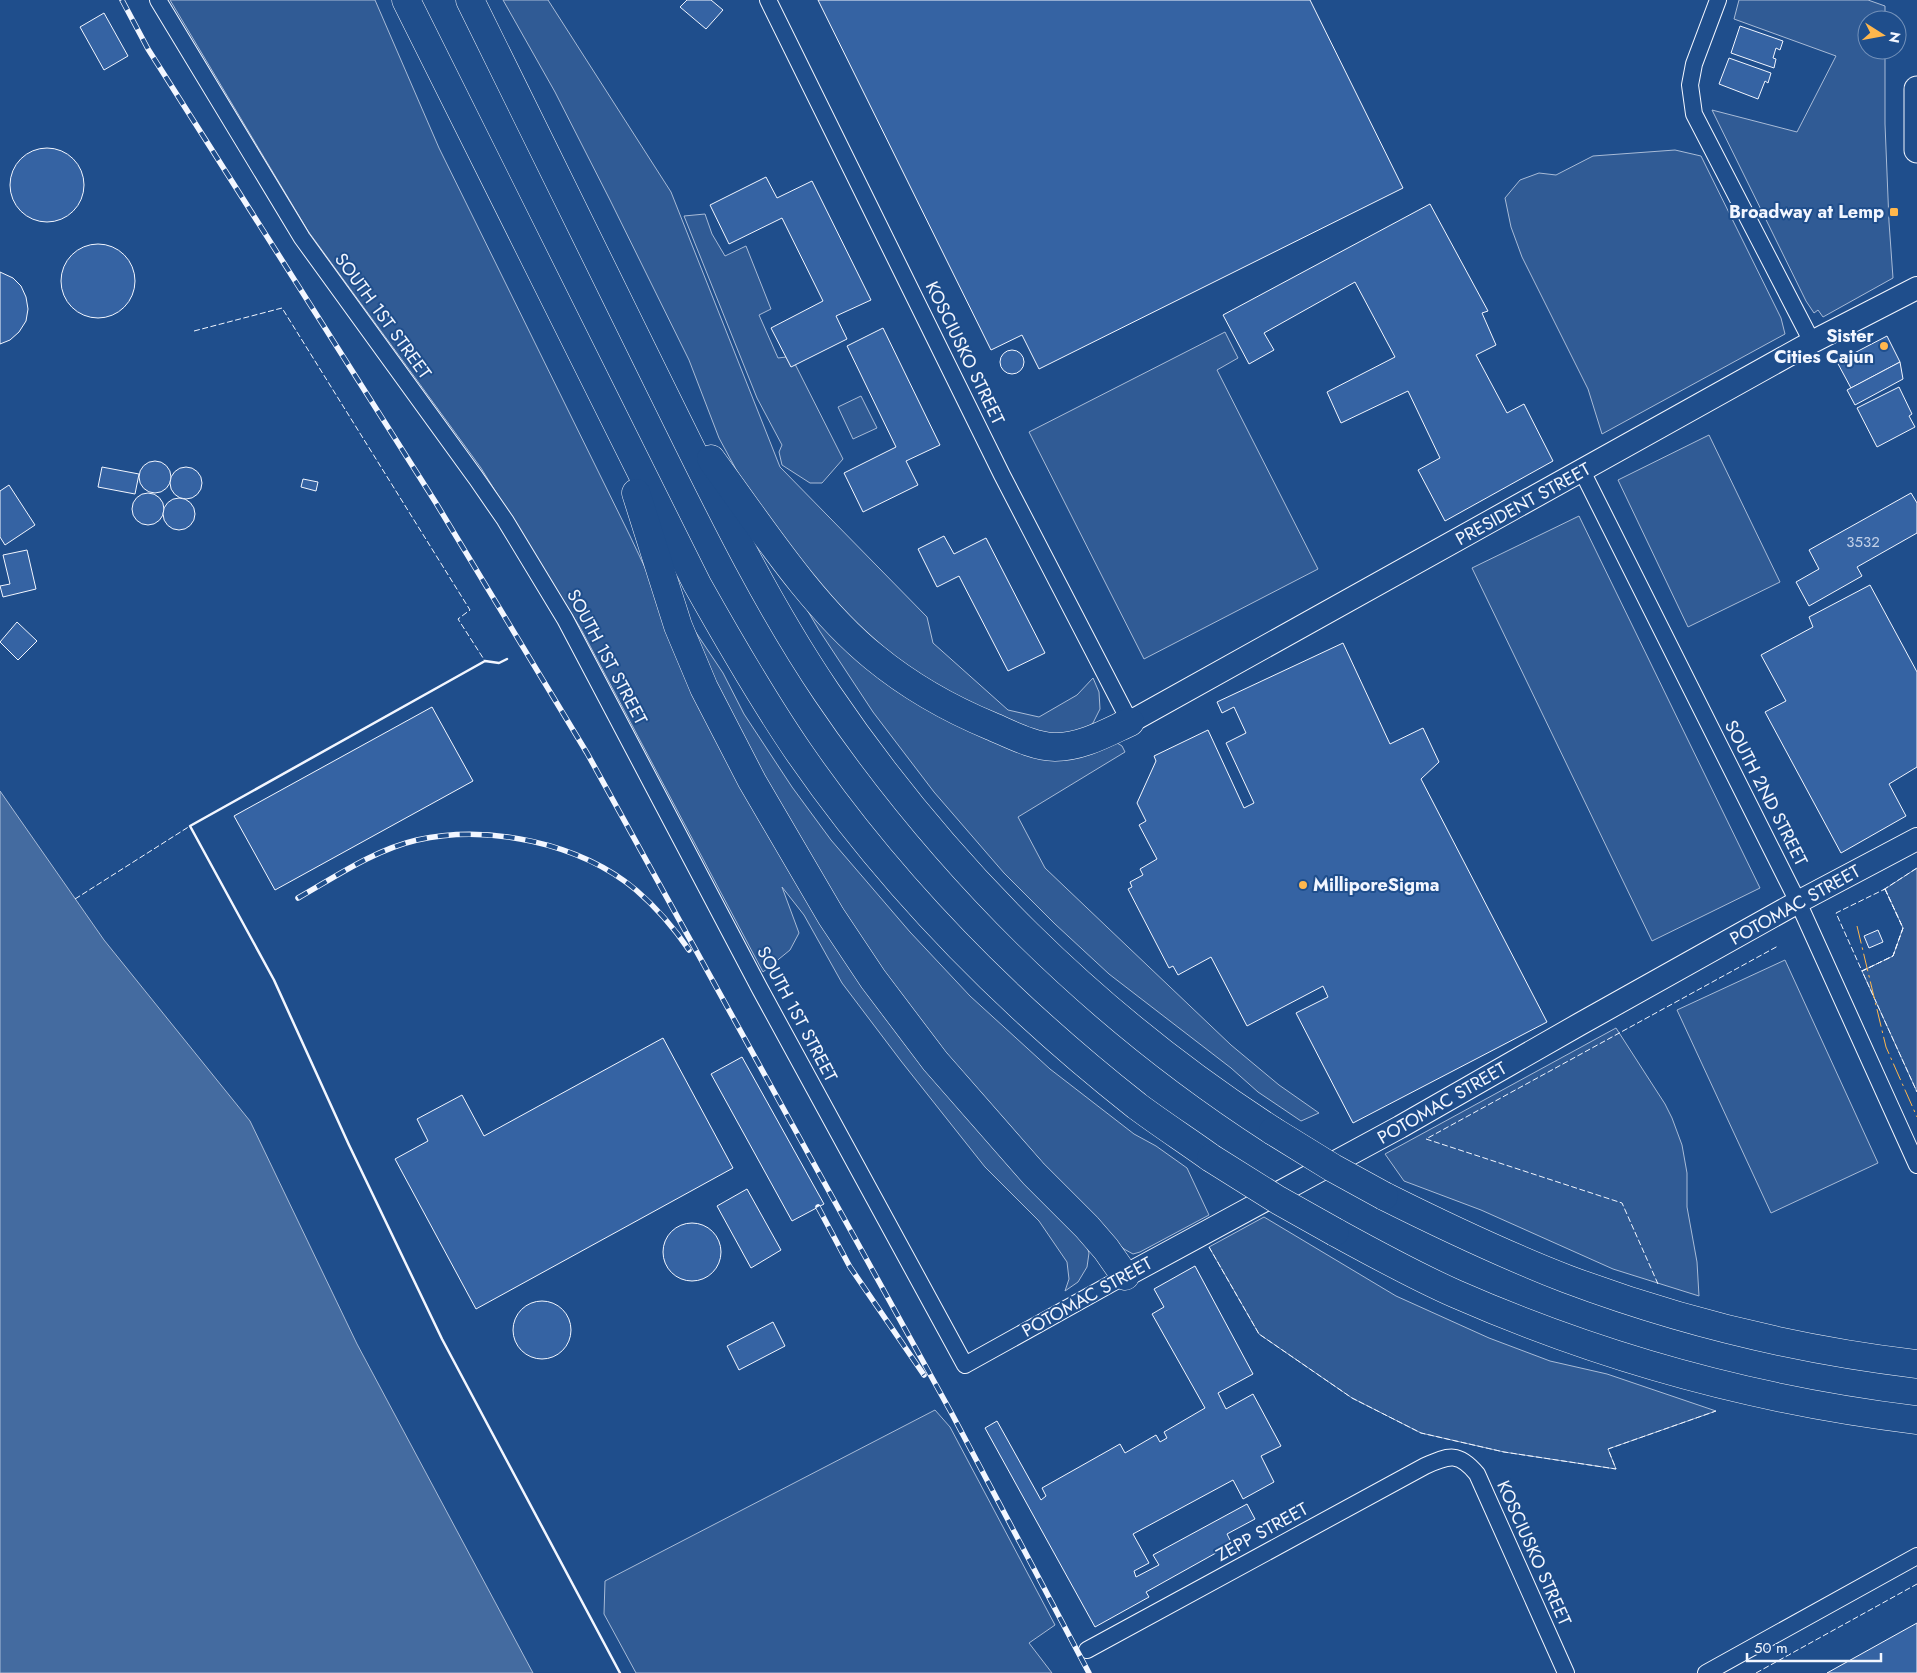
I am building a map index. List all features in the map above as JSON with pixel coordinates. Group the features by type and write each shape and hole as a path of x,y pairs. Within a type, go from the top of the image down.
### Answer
{"highway":[{"path":"406,0 692,575 744,668 798,752 858,831 925,910 992,980 1066,1048 1124,1095 1211,1158 1278,1200 1335,1232 1456,1294 1526,1322 1632,1359 1767,1395 1825,1407 1917,1420"},
{"path":"470,0 668,402 751,565 825,690 881,770 940,842 1007,914 1079,983 1152,1045 1228,1102 1333,1168 1447,1228 1506,1254 1618,1297 1758,1336 1847,1354 1917,1364"},
{"path":"668,402 821,605 874,657 901,676 972,718 1033,743 1053,747 1070,746 1090,740 1130,722"},
{"path":"608,406 678,626 700,679 752,781 796,859 873,979 935,1061 1028,1168 1087,1227 1106,1249 1124,1276"}],"main road":[{"path":"1917,89 1917,150"}],"street":[{"name":"SOUTH 1ST STREET","path":"158,0 302,238 457,450 505,520 565,619 760,989 966,1365"},
{"name":"KOSCIUSKO STREET","path":"768,0 1002,475 1130,722"},
{"path":"1718,0 1694,64 1690,85 1694,114 1812,342"},
{"name":"PRESIDENT STREET","path":"1130,722 1812,342 1917,288"},
{"name":"SOUTH 2ND STREET","path":"1582,471 1798,902 1917,1165"},
{"name":"POTOMAC STREET","path":"966,1365 1124,1276 1400,1127 1798,902 1917,838"},
{"name":"KOSCIUSKO STREET","path":"1458,1457 1477,1474 1566,1673"},
{"name":"ZEPP STREET","path":"1087,1650 1425,1466 1443,1458 1458,1457"},
{"path":"1706,1673 1917,1556"}],"shaded area":[{"path":"170,0 375,0 439,148 630,536 769,830 1085,1241 1089,1253 1087,1267 1078,1282 1065,1291 1069,1279 1067,1262 1039,1221 985,1167 901,1061 842,983 804,915 782,887 799,933 790,950 763,972 581,629 481,468 308,231"},
{"path":"503,0 548,0 671,192 780,467 927,617 933,643 1008,710 1039,717 1077,695 1093,678 1099,692 1100,709 1093,723 1079,734 1046,737 941,693 831,605 738,473 719,438 689,360 555,92"},
{"path":"1739,0 1868,0 1885,6 1885,10 1857,10 1857,60 1885,60 1885,124 1893,278 1823,317 1818,310 1814,313 1806,301 1712,110 1797,132 1836,56 1734,19"},
{"path":"1675,150 1701,156 1781,318 1785,334 1602,434 1588,389 1522,257 1511,227 1505,198 1520,180 1539,173 1556,175 1593,156"},
{"path":"705,214 712,234 725,256 746,246 771,309 759,315 778,358 786,357 795,364 843,459 822,483 810,483 782,465 779,452 782,445 757,398 684,216"},
{"path":"1225,332 1238,358 1217,370 1318,569 1144,659 1029,432"},
{"path":"861,396 877,428 853,439 838,407"},
{"path":"1709,435 1780,582 1688,627 1618,480"},
{"path":"1579,516 1760,888 1652,941 1472,568"},
{"path":"787,576 821,616 1003,739 1114,741 1122,746 1125,752 1018,817 1045,868 1231,1045 1279,1085 1319,1113 1301,1121 1258,1092 1231,1068 1109,974 1004,873 934,792 873,712 819,630"},
{"path":"693,628 723,673 744,714 792,787 831,840 910,932 970,996 1050,1069 1134,1134 1156,1146 1187,1168 1209,1215 1133,1254 1124,1249 1043,1169 923,1029 825,887 734,726"},
{"path":"0,791 104,940 250,1121 357,1344 533,1673 0,1673"},
{"path":"1917,868 1917,1092 1862,971 1893,956 1903,928 1885,889"},
{"path":"1785,960 1878,1163 1771,1213 1677,1010"},
{"path":"1616,1028 1665,1104 1682,1145 1687,1173 1687,1207 1697,1262 1699,1296 1613,1269 1481,1210 1404,1181 1385,1154"},
{"path":"1264,1217 1396,1296 1489,1338 1550,1361 1607,1374 1716,1411 1608,1449 1616,1469 1504,1452 1421,1433 1352,1398 1259,1334 1209,1247"},
{"path":"935,1410 950,1427 1055,1625 1029,1643 1052,1673 636,1673 604,1614 605,1581"}],"building":[{"path":"687,0 711,0 723,10 706,29 680,7"},
{"path":"818,0 1310,0 1403,188 1039,369 1022,335 991,350"},
{"path":"104,13 128,56 104,70 80,27"},
{"path":"1740,26 1783,41 1780,50 1776,48 1773,58 1776,59 1774,68 1731,53"},
{"path":"1729,58 1771,73 1768,83 1765,81 1758,99 1719,84"},
{"path":"47,148 68,154 78,164 84,185 78,206 68,216 47,222 26,216 16,206 10,185 16,164 26,154"},
{"path":"766,177 777,198 812,181 871,300 836,316 847,339 791,367 771,328 823,301 782,218 729,244 710,205"},
{"path":"1430,204 1488,311 1482,313 1496,345 1476,355 1507,413 1524,404 1553,461 1445,521 1418,470 1440,458 1408,391 1341,423 1327,392 1395,357 1355,282 1264,333 1274,350 1249,364 1223,315"},
{"path":"98,244 119,250 129,260 135,281 129,302 119,312 98,318 77,312 67,302 61,281 67,260 77,250"},
{"path":"0,272 13,278 21,286 26,297 28,309 26,321 19,332 10,340 0,344"},
{"path":"883,328 940,445 906,461 918,485 863,512 844,473 896,447 847,346"},
{"path":"1887,336 1900,362 1851,388 1837,362"},
{"path":"1012,350 1021,353 1024,362 1021,371 1012,374 1003,371 1000,362 1003,353"},
{"path":"1900,362 1903,379 1855,405 1847,390"},
{"path":"1899,387 1912,414 1909,416 1915,427 1877,447 1857,408"},
{"path":"155,461 166,466 171,477 166,488 155,493 144,488 139,477 144,466"},
{"path":"102,467 139,474 135,494 98,487"},
{"path":"186,467 197,472 202,483 197,494 186,499 175,494 170,483 175,472"},
{"path":"303,479 318,482 316,491 301,487"},
{"path":"9,485 35,525 5,545 0,537 0,491"},
{"path":"148,493 159,498 164,509 159,520 148,525 137,520 132,509 137,498"},
{"path":"1911,493 1917,503 1917,533 1857,567 1862,576 1809,606 1796,582 1819,569 1809,550"},
{"path":"179,498 190,503 195,514 190,525 179,530 168,525 163,514 168,503"},
{"path":"944,536 954,554 986,538 1045,653 1008,671 959,576 937,587 918,549"},
{"path":"27,550 36,589 3,597 0,586 10,584 3,555"},
{"path":"1870,585 1917,672 1917,767 1889,784 1906,816 1841,853 1765,712 1786,701 1761,655 1813,627 1809,617"},
{"path":"17,622 37,641 18,660 0,642"},
{"name":"MilliporeSigma","path":"1343,643 1390,744 1423,728 1439,762 1421,779 1547,1022 1353,1123 1296,1013 1328,997 1323,986 1247,1026 1211,957 1178,975 1173,966 1169,968 1128,889 1132,887 1130,882 1143,875 1140,869 1157,859 1139,825 1146,821 1137,803 1156,761 1154,756 1208,730 1244,808 1254,803 1226,743 1246,733 1234,707 1222,713 1217,702"},
{"path":"432,707 473,781 275,890 234,816"},
{"path":"1878,930 1883,942 1869,948 1864,936"},
{"path":"663,1038 733,1168 476,1309 395,1159 428,1141 417,1119 462,1095 484,1136"},
{"path":"742,1057 824,1204 792,1221 711,1074"},
{"path":"747,1189 781,1250 751,1268 717,1206"},
{"path":"686,1223 698,1223 713,1231 721,1246 721,1258 713,1273 698,1281 686,1281 671,1273 663,1258 663,1246 671,1231"},
{"path":"1195,1266 1253,1374 1218,1393 1226,1409 1253,1394 1281,1446 1261,1456 1274,1482 1243,1499 1233,1480 1133,1534 1149,1563 1134,1571 1136,1577 1159,1565 1153,1555 1247,1504 1255,1519 1227,1534 1232,1544 1146,1592 1149,1597 1095,1627 985,1428 997,1421 1041,1500 1046,1496 1042,1488 1120,1444 1125,1453 1156,1435 1160,1442 1167,1438 1164,1432 1205,1408 1152,1314 1164,1307 1154,1289"},
{"path":"536,1301 548,1301 563,1309 571,1324 571,1336 563,1351 548,1359 536,1359 521,1351 513,1336 513,1324 521,1309"},
{"path":"773,1322 785,1346 739,1370 727,1346"},
{"path":"1917,1623 1917,1673 1827,1673"}],"railway":[{"path":"122,0 148,49 436,503 587,753 952,1414 1089,1673"},
{"path":"298,898 370,857 417,840 473,834 503,836 561,849 588,860 613,874 636,890 651,904 689,950"},
{"path":"818,1207 850,1267 924,1375"}],"fence":[{"path":"194,331 282,308 470,610 458,619 485,661"},
{"path":"75,899 190,826"},
{"path":"1883,890 1917,868"},
{"path":"1885,889 1903,928 1893,956 1862,971 1917,1092"},
{"path":"1885,889 1903,928 1893,956 1862,971 1836,913 1885,889"},
{"path":"1658,1284 1622,1203 1426,1139 1778,946"},
{"path":"1209,1247 1259,1334 1352,1398 1421,1433 1504,1452 1616,1469 1608,1449 1716,1411"},
{"path":"1756,1673 1917,1584"}],"wall":[{"path":"507,659 499,663 485,661 190,826 274,980 349,1145 442,1339 620,1673"}],"power":[{"path":"1857,926 1886,1047 1917,1117"}],"place":[{"name":"Broadway at Lemp","path":"1894,212"},
{"name":"Sister Cities Cajun","path":"1884,346"},
{"name":"MilliporeSigma","path":"1303,885"}]}
